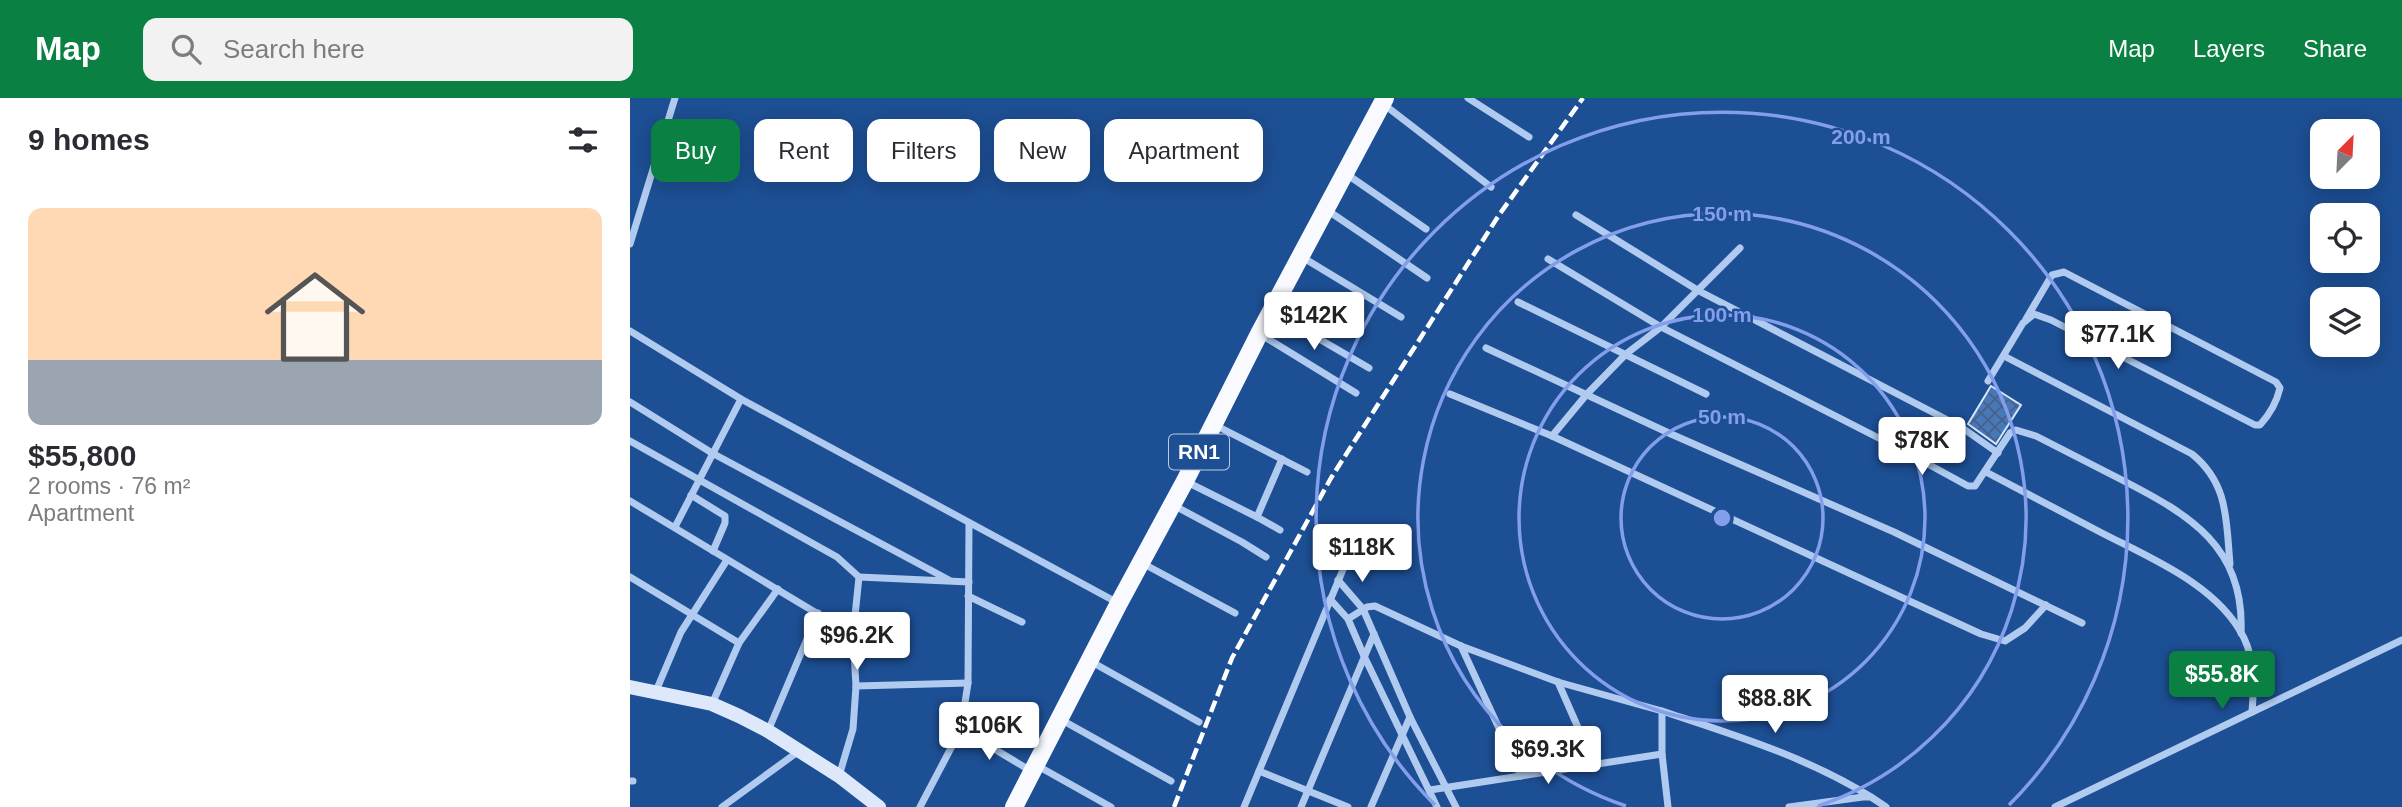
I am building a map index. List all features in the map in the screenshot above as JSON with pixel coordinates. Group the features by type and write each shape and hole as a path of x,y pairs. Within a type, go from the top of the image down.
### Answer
{"main road":[{"name":"RN1","path":"1014,807 1383,100"}],"street":[{"path":"630,244 675,98"},
{"path":"1468,98 1530,137"},
{"path":"1383,100 1491,187"},
{"path":"1344,172 1426,229"},
{"path":"1326,209 1427,278"},
{"path":"1576,215 1699,291 1961,427 1998,453"},
{"path":"1552,436 1587,394 1626,354 1661,327 1740,248"},
{"path":"1301,256 1401,317"},
{"path":"1548,259 1661,327 1969,486 1975,486 2013,431 2021,430 2036,436 2153,496 2188,518 2212,539 2231,568"},
{"path":"1988,382 2052,275 2064,272 2276,382 2280,388 2266,418 2260,425 2255,425 2051,320 2034,314 2026,319"},
{"path":"1518,302 1706,394"},
{"path":"1273,312 1369,368"},
{"path":"630,331 741,400 1119,603"},
{"path":"1259,334 1356,393"},
{"path":"1486,348 1671,434 1894,532 2082,622"},
{"path":"2004,356 2192,454 2202,462 2217,482 2222,494 2231,568 2242,613 2241,633"},
{"path":"1450,394 1552,436 1994,639 2005,640 2013,637 2046,606"},
{"path":"675,527 741,400"},
{"path":"630,402 712,453 949,580"},
{"path":"1213,424 1307,472"},
{"path":"630,441 837,557 859,577 969,582"},
{"path":"1257,517 1282,460"},
{"path":"1986,472 2168,567 2207,594 2246,640 2254,681 2252,712"},
{"path":"1185,481 1280,530"},
{"path":"691,495 725,516 725,523 713,551"},
{"path":"630,501 853,635"},
{"path":"1173,505 1266,557"},
{"path":"920,807 961,729 968,683 968,523"},
{"path":"656,691 670,654 727,560"},
{"path":"1244,807 1348,560"},
{"path":"1141,562 1235,613"},
{"path":"630,577 739,643"},
{"path":"839,776 853,729 856,686 853,635 859,577"},
{"path":"1338,580 1363,609 1410,717 1456,807"},
{"path":"712,704 739,643 778,589"},
{"path":"968,596 1022,622"},
{"path":"1330,599 1348,619 1437,807"},
{"path":"1348,619 1363,609 1375,606 1461,646 1558,682 1662,711 1749,740 1839,778 1885,807"},
{"path":"768,731 818,613"},
{"path":"1301,807 1374,634"},
{"path":"2055,807 2402,640"},
{"path":"1461,646 1521,776"},
{"path":"1090,660 1199,722"},
{"path":"1558,682 1594,764"},
{"path":"856,686 968,683"},
{"path":"630,687 712,704 768,731 839,776 861,801 879,807"},
{"path":"1662,711 1662,754 1668,807"},
{"path":"1371,807 1410,717"},
{"path":"1060,719 1171,781"},
{"path":"961,729 1111,807"},
{"path":"722,807 799,751"},
{"path":"1430,790 1662,754"},
{"path":"1259,771 1348,807"},
{"path":"1788,807 1871,797"}],"building":[{"path":"1991,386 2021,405 1996,444 1968,424"}],"railway":[{"path":"1174,807 1232,658 1331,478 1499,215 1583,98"}]}
